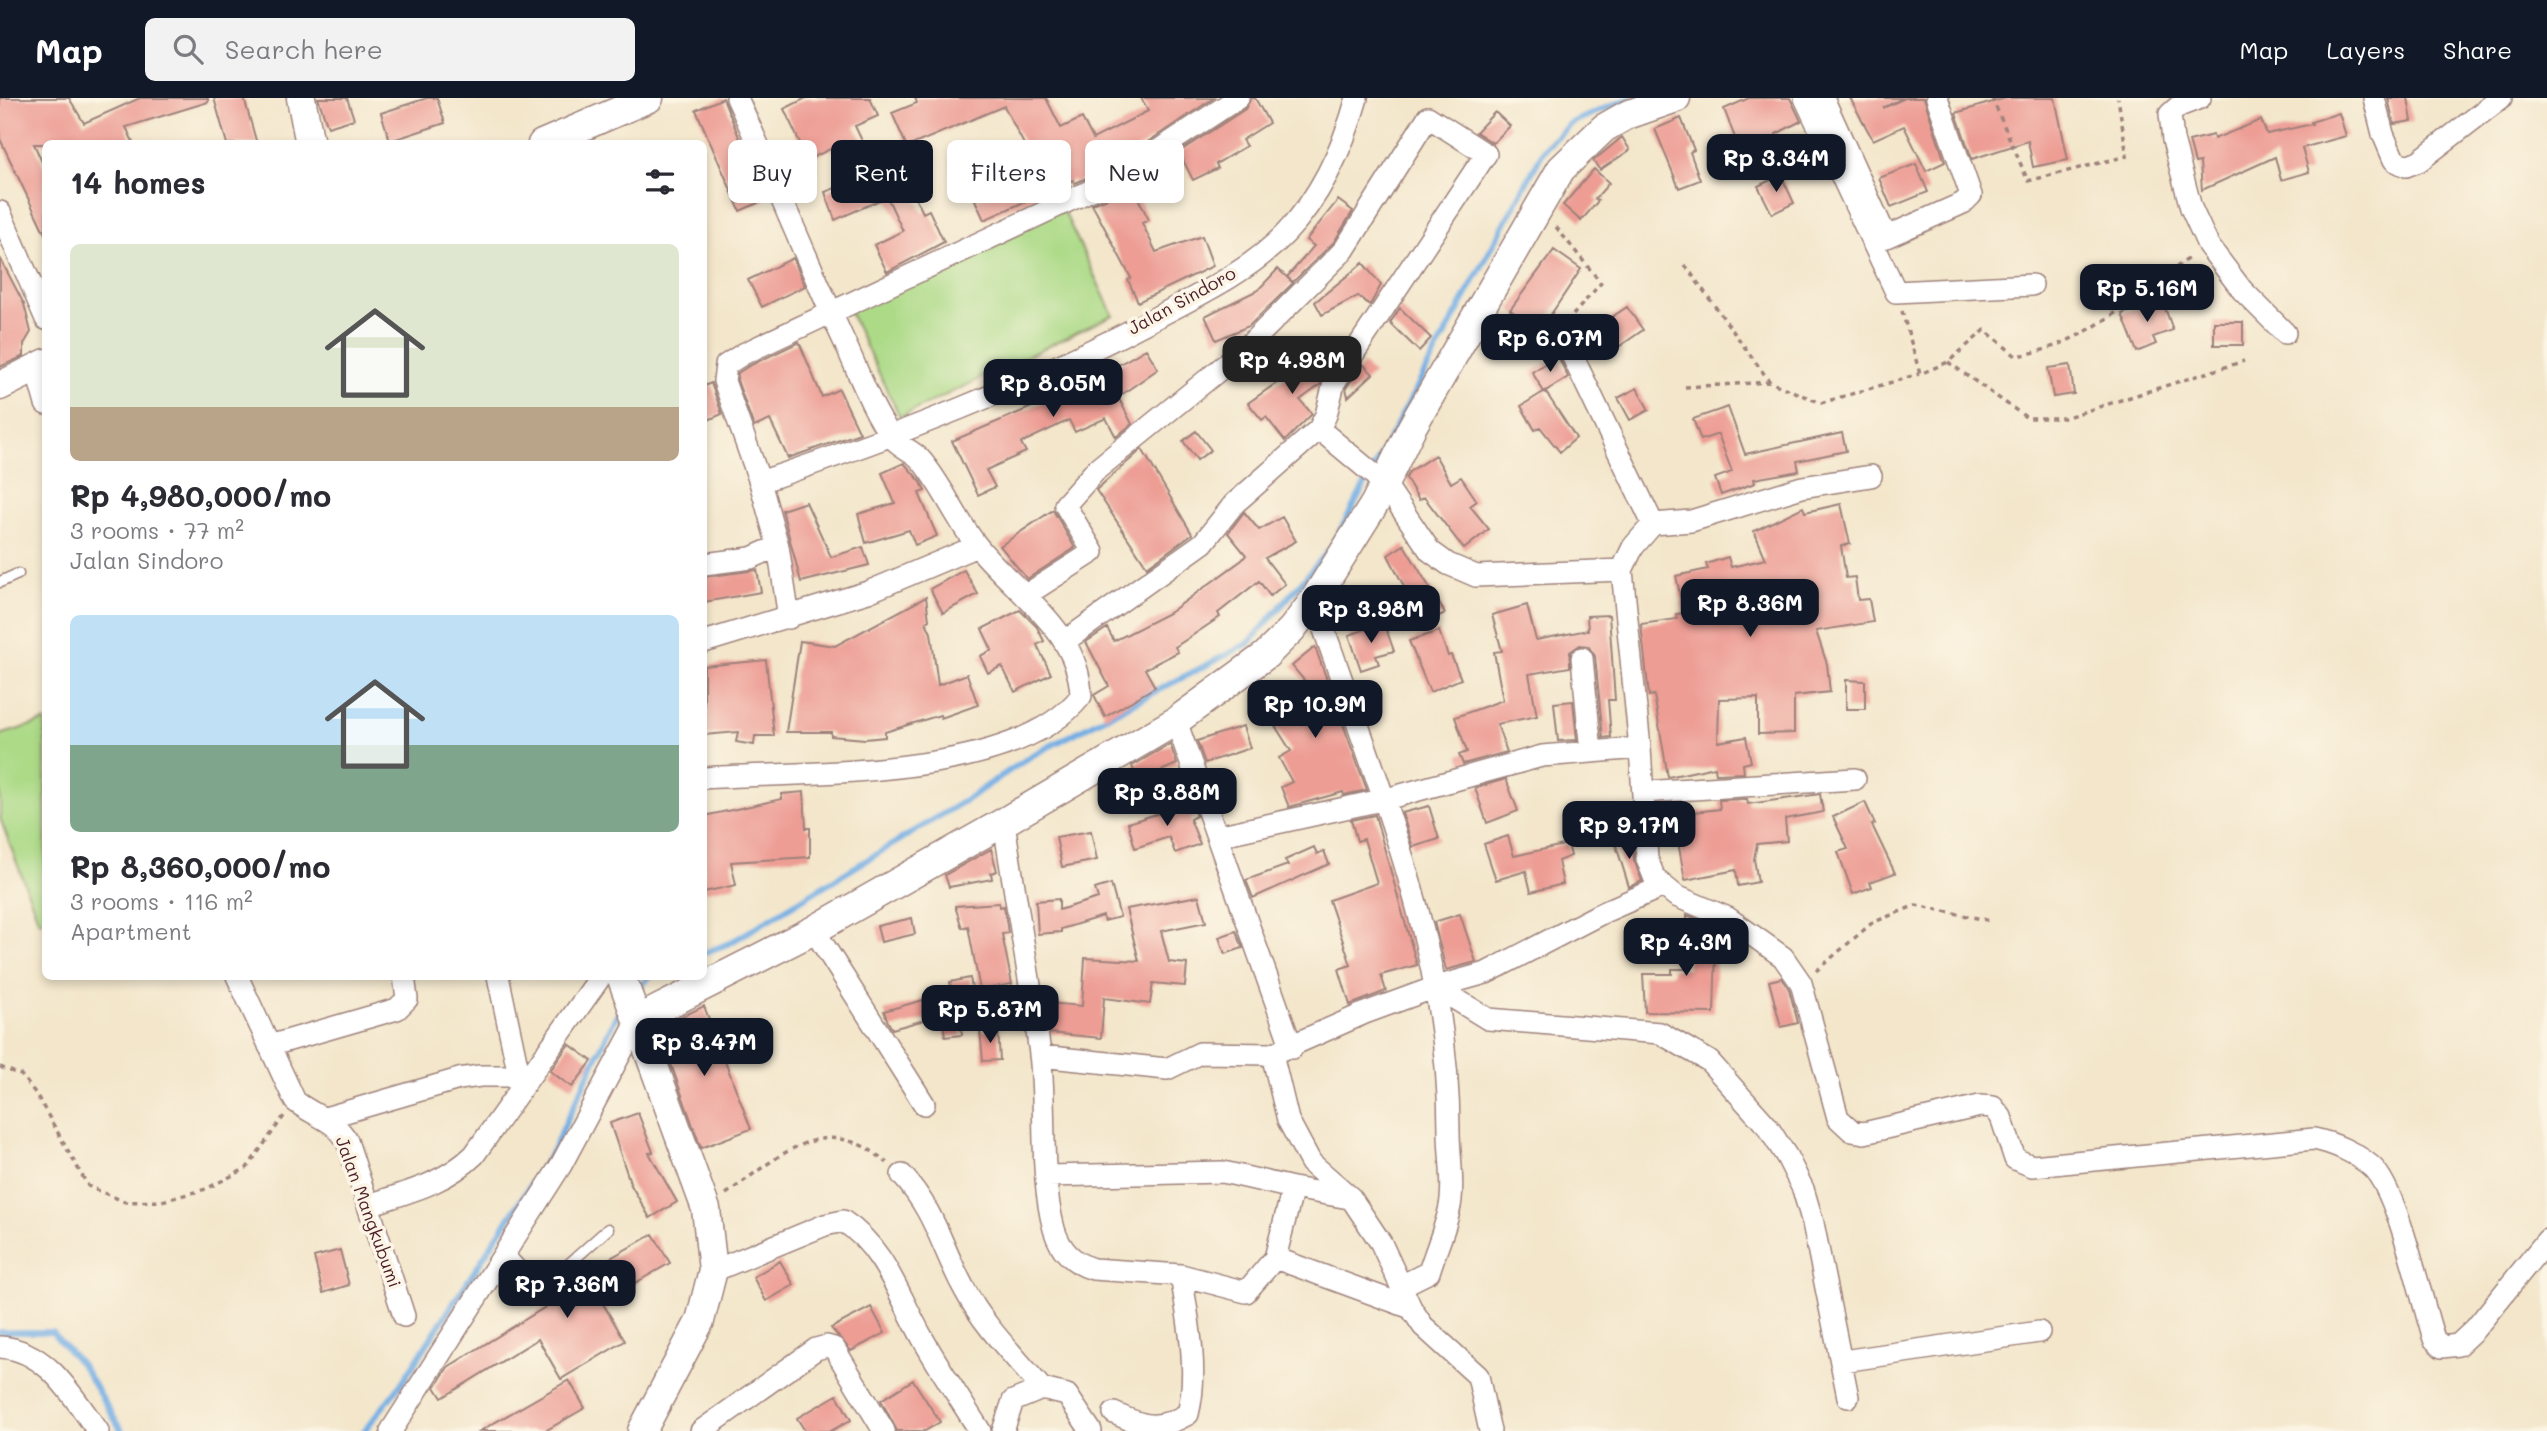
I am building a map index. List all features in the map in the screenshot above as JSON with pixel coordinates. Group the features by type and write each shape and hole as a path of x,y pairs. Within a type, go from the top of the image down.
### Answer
{"street":[{"path":"301,98 309,140"},
{"path":"551,140 649,98"},
{"path":"707,778 853,771 971,754 1012,742 1052,724 1069,712 1081,696 1076,661 1065,641 977,546 918,456 892,437 830,314 801,239 737,98"},
{"path":"789,618 778,546 723,370 743,354 1113,180 1238,98"},
{"name":"Jalan Sindoro","path":"760,482 892,437 1040,376 1193,298 1256,259 1285,234 1314,200 1343,141 1357,98"},
{"path":"391,1431 508,1252 561,1165 637,1015 814,930 1176,721 1252,667 1292,629 1314,600 1376,477 1412,427 1561,169 1604,128 1627,115 1676,98"},
{"path":"1805,98 1881,239"},
{"path":"1823,98 1881,239 1896,292 2032,285"},
{"path":"1881,239 1963,203 1970,195 1937,98"},
{"path":"2200,98 2179,106 2170,114 2170,126 2192,208 2208,245 2242,290 2286,332"},
{"path":"2374,98 2383,134 2394,160 2406,166 2419,162 2501,98"},
{"path":"1026,596 1093,552 1065,505 1096,470 1245,349 1344,250 1429,108 1486,155 1334,383 1326,415 1319,429 1234,504 1203,543 1065,641"},
{"path":"1,216 42,310"},
{"path":"1560,330 1653,524"},
{"path":"0,386 41,366"},
{"path":"1319,429 1376,477 1430,551 1448,564 1476,576 1622,570"},
{"path":"1871,476 1802,486 1713,515 1653,524 1633,547 1622,570 1650,871 1661,887 1712,909 1783,957 1801,983 1838,1118 1852,1131 1864,1133 1980,1106 1993,1107 2001,1117 2015,1159 2021,1164 2032,1166 2314,1139 2330,1142 2372,1167 2392,1200 2421,1302 2434,1339 2442,1347 2458,1345 2475,1329 2547,1240"},
{"path":"707,564 751,558 778,546"},
{"path":"707,641 868,592 977,546"},
{"path":"1314,600 1386,799 1419,908 1436,987 1449,1094 1450,1209 1429,1272 1401,1286"},
{"path":"1582,658 1591,752"},
{"path":"1176,721 1217,836 1282,1051 1288,1120 1311,1163 1351,1198 1381,1243 1411,1308 1423,1326 1478,1376 1490,1431"},
{"path":"1217,836 1386,799 1517,762 1640,748"},
{"path":"1643,792 1855,779"},
{"path":"1004,822 1040,1056 1048,1176 1055,1230 1069,1257 1079,1265 1093,1269 1181,1275 1246,1292 1275,1258 1293,1188"},
{"path":"1040,1056 1167,1069 1200,1053 1282,1051 1365,1013 1436,987 1486,973 1604,912 1661,887"},
{"path":"814,930 924,1104"},
{"path":"239,980 295,1101"},
{"path":"269,1046 397,1009 407,999 405,980"},
{"path":"499,980 524,1076"},
{"path":"369,1205 437,1182 457,1172 474,1156 524,1076 598,980"},
{"path":"623,980 706,1209 713,1270 701,1321 651,1427"},
{"path":"1436,987 1488,1019 1660,1033 1709,1060 1767,1126 1803,1189 1843,1362 1848,1397"},
{"path":"325,1118 459,1079 524,1076"},
{"name":"Jalan Mangkubumi","path":"295,1101 311,1115 325,1118 347,1141 404,1316"},
{"path":"1048,1176 1223,1171 1293,1188 1351,1198"},
{"path":"902,1175 916,1191 937,1225 955,1270 975,1308 1042,1389"},
{"path":"723,1267 825,1225 842,1221 858,1231 874,1247 923,1340 980,1431"},
{"path":"1275,1258 1411,1308"},
{"path":"1114,1413 1148,1429 1177,1423 1188,1414 1191,1400 1189,1330 1181,1275"},
{"path":"1843,1362 2039,1332"},
{"path":"701,1431 816,1349 827,1346 834,1348 884,1431"},
{"path":"0,1348 16,1348 34,1356 54,1372 98,1431"},
{"path":"1003,1431 1013,1401 1042,1389 1067,1395 1091,1431"}],"lane":[{"path":"0,582 18,574"},
{"path":"508,1252 541,1289 608,1229"}],"path":[{"path":"1992,98 2028,181 2127,156 2119,98"},
{"path":"1539,205 1601,283 1560,330"},
{"path":"1685,387 1770,382 1821,403 1920,374 1948,362 1985,330 2015,356 2049,348 2115,316 2208,245"},
{"path":"1685,265 1770,382"},
{"path":"1896,292 1920,374"},
{"path":"1948,362 2027,418 2064,418 2244,361"},
{"path":"1801,983 1872,923 1916,905 1991,921"},
{"path":"0,1067 21,1074 36,1094 88,1186 125,1202 162,1201 206,1189 247,1168 295,1101"},
{"path":"706,1209 800,1143 817,1138 839,1138 873,1151 902,1175"}],"green space":[{"path":"1061,205 1113,315 900,417 847,307"},
{"path":"42,722 42,921 39,922 0,818 0,735"}],"building":[{"path":"0,98 69,98 84,123 140,98 208,98 208,102 126,127 132,140 42,140 42,144 34,144 42,162 42,228 0,139"},
{"path":"214,98 244,98 256,140 226,140"},
{"path":"318,98 347,98 354,119 328,127"},
{"path":"427,98 437,98 445,123 390,140 381,113"},
{"path":"723,98 740,140 728,140 728,183 696,110"},
{"path":"806,98 870,98 878,116 855,126 862,140 831,140 831,148 817,156 817,140 799,140 784,109"},
{"path":"915,98 1046,98 1061,128 1082,118 1093,139 1148,111 1141,98 1214,98 1151,140 1085,140 1085,179 1075,183 1071,181 1071,140 1022,140 1004,106 924,140 904,140 892,113 917,103"},
{"path":"1251,98 1255,98 1269,123 1242,140 1246,146 1216,164 1218,168 1193,180 1184,162 1184,149 1245,109"},
{"path":"1749,98 1790,98 1801,121 1776,134 1778,140 1742,156 1724,109"},
{"path":"1850,98 1903,98 1883,108 1905,98 1924,98 1945,162 1926,171 1904,126 1873,140"},
{"path":"2006,98 2055,98 2068,160 2033,167 2028,141 1972,159 1956,113"},
{"path":"2388,98 2408,98 2412,121 2394,124"},
{"path":"1495,112 1510,126 1493,143 1476,132"},
{"path":"2339,113 2346,136 2302,148 2309,172 2281,180 2275,157 2202,190 2200,162 2195,163 2189,141 2213,135 2214,139 2261,120 2267,134 2312,124 2311,122"},
{"path":"1681,118 1694,150 1690,152 1700,180 1679,188 1655,129"},
{"path":"1622,137 1630,150 1600,170 1593,161"},
{"path":"1916,164 1928,192 1891,207 1879,178"},
{"path":"1594,169 1609,183 1581,221 1563,205"},
{"path":"1781,175 1794,203 1772,214 1758,186"},
{"path":"831,190 831,203 873,203 835,220 825,192"},
{"path":"1338,200 1353,211 1334,242 1293,282 1287,277 1314,246 1306,240"},
{"path":"737,203 758,203 740,211"},
{"path":"890,203 918,203 923,213 929,210 944,242 887,272 874,245 903,231"},
{"path":"976,203 1022,203 984,220"},
{"path":"1140,203 1149,220 1142,223 1156,252 1202,236 1213,266 1138,302 1128,280 1131,278 1092,204"},
{"path":"1554,250 1581,269 1540,331 1510,310"},
{"path":"0,258 24,304 31,332 24,344 24,356 0,367"},
{"path":"793,258 805,286 762,307 748,280"},
{"path":"1363,263 1381,285 1370,305 1358,296 1322,315 1315,302"},
{"path":"1278,269 1293,283 1249,326 1216,340 1205,316 1258,290"},
{"path":"2161,297 2173,330 2153,337 2156,344 2137,352 2122,314"},
{"path":"1627,307 1643,330 1607,355 1591,331"},
{"path":"1400,308 1431,338 1419,351 1390,323"},
{"path":"2214,322 2243,322 2243,345 2214,345"},
{"path":"799,342 822,397 839,389 860,433 788,458 770,420 754,427 737,380 738,373 749,366"},
{"path":"1146,349 1158,369 1118,397 1132,424 1116,437 1106,418 1075,432 1069,420 1021,443 1026,452 986,470 995,487 978,495 952,441 1083,385"},
{"path":"1325,349 1333,361 1320,385 1300,400 1312,414 1285,441 1266,417 1262,420 1248,403"},
{"path":"1558,356 1568,377 1544,392 1532,372"},
{"path":"1363,364 1373,374 1348,397 1346,388"},
{"path":"2070,365 2074,394 2053,397 2048,368"},
{"path":"711,383 722,414 707,421 707,385"},
{"path":"1637,388 1649,410 1630,420 1618,398"},
{"path":"1545,391 1576,438 1560,452 1540,427 1535,430 1521,406"},
{"path":"1728,407 1745,454 1842,433 1846,451 1797,461 1799,471 1754,479 1755,483 1721,495 1715,478 1732,472 1718,434 1701,440 1693,419"},
{"path":"1196,431 1211,450 1197,460 1183,441"},
{"path":"1142,449 1192,534 1147,567 1096,490"},
{"path":"1435,455 1451,483 1461,477 1477,501 1470,506 1489,529 1464,549 1424,497 1419,500 1406,478 1409,472"},
{"path":"904,463 921,482 925,491 919,493 937,536 915,545 909,530 866,543 858,514 895,503 882,473"},
{"path":"806,502 831,557 863,547 869,565 801,582 782,510"},
{"path":"1841,504 1850,544 1841,546 1846,578 1855,577 1858,600 1869,599 1873,622 1816,631 1827,664 1830,692 1794,696 1794,733 1758,734 1758,698 1719,699 1718,742 1746,737 1751,762 1743,764 1744,773 1716,774 1715,767 1668,777 1654,695 1649,696 1641,624 1677,619 1676,614 1684,613 1676,576 1708,569 1706,564 1728,557 1731,567 1766,559 1754,531 1803,507 1805,512"},
{"path":"1053,510 1075,548 1027,579 1000,546"},
{"path":"1244,512 1259,530 1282,517 1296,541 1265,558 1285,584 1270,596 1259,581 1218,613 1220,617 1175,647 1178,652 1145,669 1155,687 1105,717 1094,695 1109,686 1086,642 1107,628 1114,641 1169,613 1242,560 1246,555 1228,533"},
{"path":"1404,545 1445,613 1423,624 1388,555"},
{"path":"757,570 761,592 707,601 707,577"},
{"path":"964,570 978,594 943,613 930,589"},
{"path":"926,597 929,620 926,622 931,633 938,685 967,674 978,705 941,718 940,715 885,732 885,737 865,739 831,736 831,732 786,732 800,641 835,646"},
{"path":"1527,605 1536,640 1588,630 1587,616 1609,615 1615,700 1608,700 1611,737 1603,738 1595,656 1588,646 1580,645 1570,652 1570,667 1529,674 1537,716 1497,724 1507,752 1463,764 1459,755 1467,752 1455,717 1503,700 1494,652 1502,651 1492,615"},
{"path":"1020,610 1037,627 1044,641 1037,645 1051,674 1015,692 1002,666 988,673 980,656 992,650 982,629"},
{"path":"1384,623 1394,651 1376,656 1379,664 1361,670 1349,635"},
{"path":"1439,631 1448,656 1451,655 1461,679 1430,692 1409,641"},
{"path":"1315,647 1367,790 1344,795 1343,792 1289,807 1281,787 1292,782 1279,758 1291,751 1267,713 1309,686 1292,666"},
{"path":"766,660 774,736 755,736 754,745 736,742 738,732 707,735 707,666"},
{"path":"1846,680 1865,681 1865,709 1846,709"},
{"path":"1573,701 1577,740 1558,741 1554,703"},
{"path":"1243,726 1250,748 1205,763 1197,741"},
{"path":"1170,744 1177,764 1138,781 1132,766"},
{"path":"1506,779 1518,811 1487,823 1475,788"},
{"path":"804,792 806,828 810,828 810,857 731,862 736,885 707,891 707,815 782,799 782,794"},
{"path":"1820,794 1823,812 1785,819 1787,841 1757,844 1754,859 1758,882 1738,886 1736,870 1685,880 1678,842 1661,844 1658,816 1720,809 1719,800 1747,799 1748,804"},
{"path":"1190,799 1196,816 1190,819 1200,844 1175,853 1169,837 1135,848 1128,823 1163,812 1162,810"},
{"path":"1865,802 1875,824 1872,825 1895,873 1870,882 1872,887 1853,894 1838,852 1848,849 1833,817"},
{"path":"1429,806 1439,839 1413,847 1402,813"},
{"path":"1375,815 1417,965 1381,975 1386,991 1350,1005 1339,969 1351,965 1329,900 1377,883 1364,839 1357,841 1351,820"},
{"path":"1091,831 1097,860 1062,867 1056,837"},
{"path":"1508,836 1514,856 1568,844 1571,856 1558,861 1563,884 1531,892 1526,871 1496,880 1484,844"},
{"path":"1633,838 1634,860 1642,881 1629,887 1615,842"},
{"path":"1314,847 1317,854 1324,851 1329,864 1253,898 1246,880 1288,865 1285,860"},
{"path":"991,849 997,871 991,873 992,879 949,887 945,875"},
{"path":"1111,884 1120,917 1104,921 1103,916 1061,929 1061,932 1038,934 1036,901 1059,899 1059,910 1098,898 1095,889"},
{"path":"1199,896 1206,922 1161,931 1169,962 1187,964 1185,986 1153,983 1150,1004 1104,998 1101,1038 1050,1033 1048,1003 1082,1006 1085,958 1139,961 1126,909"},
{"path":"999,903 1000,907 1004,906 1008,933 1002,934 1012,984 980,990 968,926 962,928 955,906"},
{"path":"1460,914 1476,962 1446,970 1434,922"},
{"path":"1687,915 1709,924 1710,950 1716,950 1714,1013 1645,1012 1643,974 1672,974 1672,969 1688,969"},
{"path":"912,918 915,934 881,942 877,926"},
{"path":"1236,931 1243,948 1225,954 1219,937"},
{"path":"970,978 974,997 957,1001 962,1035 945,1037 942,1015 892,1029 884,1011 952,992 950,982"},
{"path":"1782,978 1789,989 1798,1023 1781,1027 1769,981"},
{"path":"704,1006 751,1129 701,1148 658,1028"},
{"path":"998,1030 1000,1060 983,1061 980,1031"},
{"path":"569,1044 592,1061 572,1087 550,1071"},
{"path":"638,1113 653,1152 649,1153 677,1202 650,1218 631,1185 610,1123"},
{"path":"653,1234 670,1263 602,1302 625,1341 561,1379 538,1339 442,1398 435,1387 448,1367 573,1290 568,1282"},
{"path":"340,1250 349,1285 323,1293 314,1257"},
{"path":"780,1261 794,1285 766,1301 753,1277"},
{"path":"871,1307 885,1333 851,1351 831,1328"},
{"path":"569,1380 585,1408 545,1431 480,1431"},
{"path":"913,1380 940,1422 925,1431 897,1431 881,1400"},
{"path":"837,1395 851,1420 831,1431 805,1431 797,1418"}],"waterway":[{"path":"707,952 730,943 966,800 1031,756 1249,643 1331,548 1545,148 1571,123 1629,98"},
{"path":"635,994 647,980"},
{"path":"364,1431 401,1384 552,1152 615,1018 624,1007"},
{"path":"0,1332 52,1332 83,1367 122,1431"}]}
